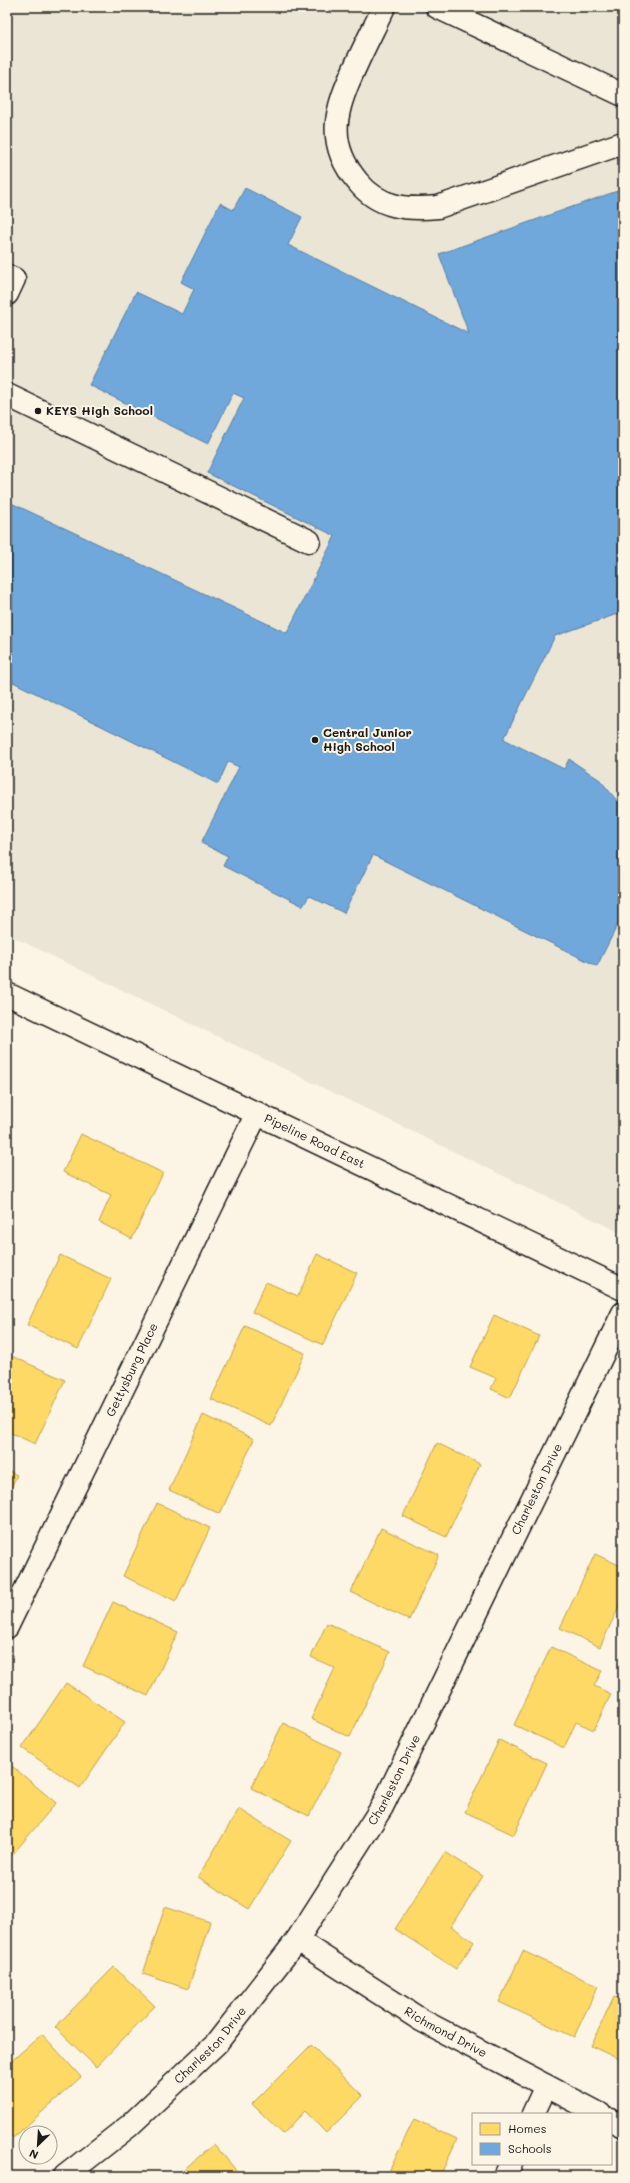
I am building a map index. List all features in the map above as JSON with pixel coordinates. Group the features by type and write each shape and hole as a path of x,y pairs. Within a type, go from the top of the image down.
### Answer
{"street":[{"path":"384,7 342,95 336,120 337,146 347,170 364,190 386,204 412,210 438,208 462,198 623,142"},
{"path":"437,7 623,95"},
{"path":"7,276 14,279 7,294"},
{"path":"7,395 309,541"},
{"name":"Pipeline Road East","path":"7,994 623,1289"},
{"name":"Gettysburg Place","path":"7,1627 257,1113"},
{"name":"Charleston Drive","path":"65,2176 129,2126 216,2044 297,1940 382,1807 623,1313"},
{"name":"Richmond Drive","path":"297,1940 421,2020 598,2113"},
{"path":"534,2113 546,2086"},
{"path":"612,2120 623,2126"},
{"path":"505,2176 510,2165"}],"shaded area":[{"name":"Central Junior High School","path":"7,7 623,7 623,1234 7,934"}],"building: Homes":[{"path":"81,1134 163,1173 132,1239 99,1222 111,1195 63,1172"},
{"path":"317,1254 357,1273 323,1345 252,1312 266,1282 298,1296"},
{"path":"60,1255 111,1279 78,1349 27,1325"},
{"path":"494,1315 539,1336 510,1398 491,1389 496,1378 470,1367"},
{"path":"245,1326 305,1353 271,1426 211,1399"},
{"path":"7,1354 65,1380 35,1444 7,1431"},
{"path":"203,1415 254,1439 220,1514 169,1490"},
{"path":"437,1443 480,1464 446,1537 403,1516"},
{"path":"7,1470 17,1475 7,1496"},
{"path":"157,1503 210,1528 176,1601 123,1576"},
{"path":"381,1528 439,1555 409,1620 351,1592"},
{"path":"595,1554 623,1567 623,1598 600,1647 560,1628"},
{"path":"113,1602 178,1632 148,1696 83,1666"},
{"path":"327,1623 390,1652 350,1737 311,1719 335,1668 311,1657"},
{"path":"551,1647 602,1671 594,1686 611,1694 594,1730 576,1722 564,1748 514,1725"},
{"path":"66,1683 125,1722 80,1788 22,1748"},
{"path":"283,1723 341,1752 309,1816 251,1788"},
{"path":"499,1740 547,1763 514,1835 465,1812"},
{"path":"12,1766 56,1803 7,1861 7,1771"},
{"path":"239,1809 291,1841 249,1909 198,1877"},
{"path":"445,1852 483,1876 451,1926 474,1942 456,1969 395,1929"},
{"path":"165,1907 210,1922 188,1989 143,1974"},
{"path":"523,1951 598,1986 574,2037 499,2002"},
{"path":"114,1967 155,2006 96,2067 55,2027"},
{"path":"614,1996 623,2000 623,2061 591,2046"},
{"path":"42,2034 81,2077 27,2125 18,2125 18,2134 13,2138 7,2131 7,2065"},
{"path":"311,2045 363,2096 326,2133 305,2111 283,2134 252,2104"},
{"path":"414,2119 457,2139 440,2176 387,2176"},
{"path":"214,2144 241,2176 176,2176"}],"building: Schools":[{"path":"245,188 302,217 288,245 469,334 439,254 623,189 623,612 555,636 504,739 564,769 569,759 600,780 623,808 623,919 621,918 597,966 373,855 344,913 309,896 303,906 223,866 228,856 201,843 239,767 228,762 218,784 7,679 7,501 287,633 335,536 207,473 244,398 233,393 208,444 89,385 136,292 182,314 194,289 181,282 220,203 233,210"}],"place":[{"name":"KEYS High School","path":"38,411"},
{"name":"Central Junior High School","path":"315,740"}]}
